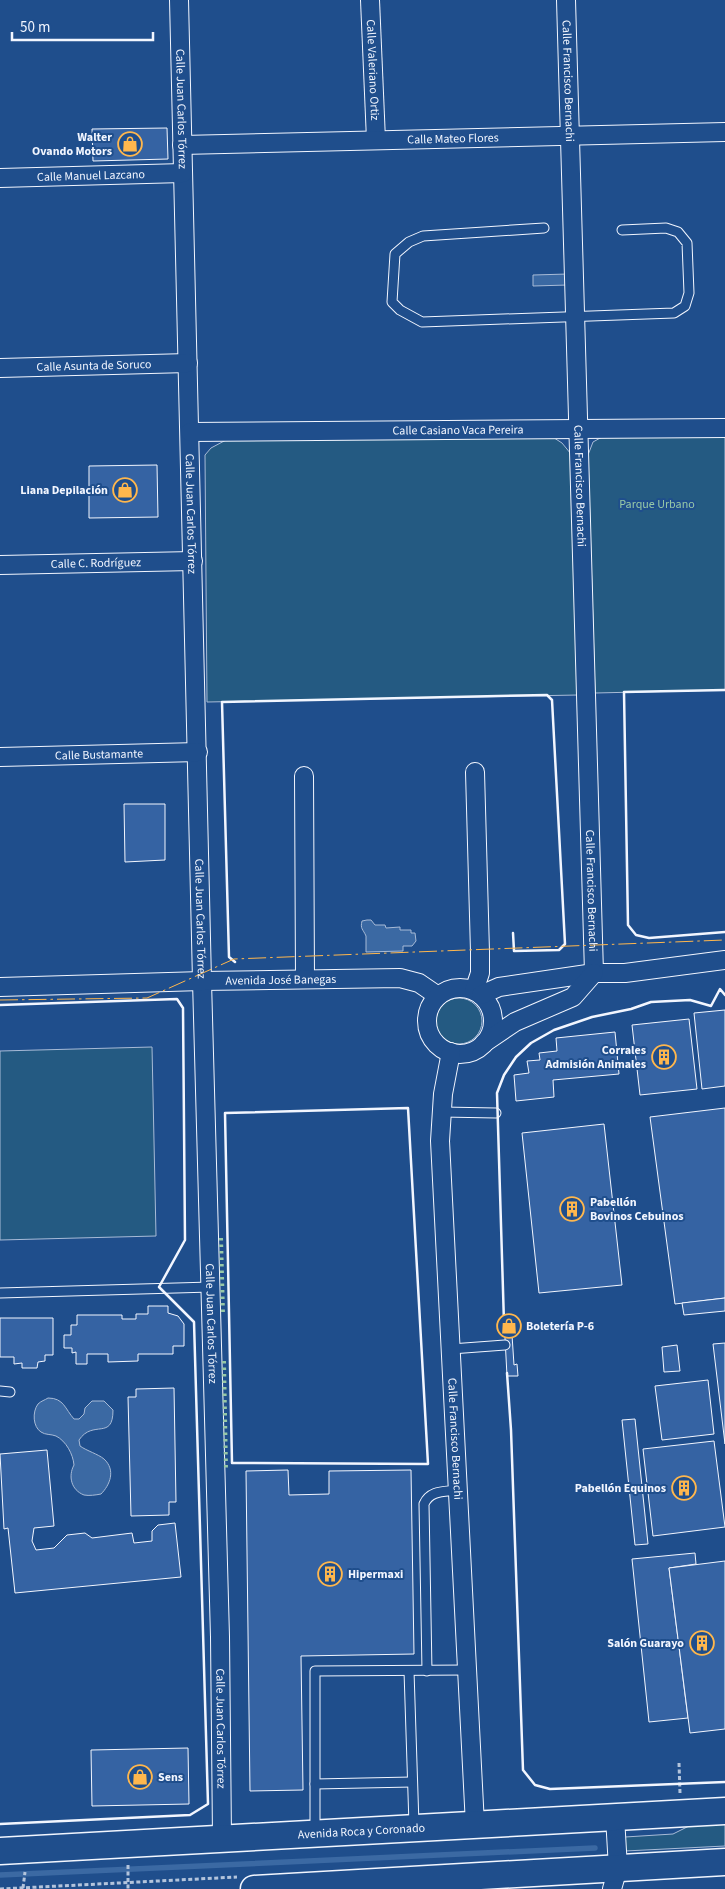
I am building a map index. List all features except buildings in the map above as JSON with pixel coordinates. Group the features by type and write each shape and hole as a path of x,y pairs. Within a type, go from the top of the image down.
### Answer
{"main road":[{"name":"Avenida Roca y Coronado","path":"0,1850 725,1811"},
{"path":"254,1889 615,1878 725,1862"}],"street":[{"name":"Calle Juan Carlos Tórrez","path":"179,0 202,981 212,1287 220,1637 222,1838"},
{"name":"Calle Valeriano Ortiz","path":"370,0 376,140"},
{"name":"Calle Francisco Bernachi","path":"566,0 594,973"},
{"name":"Calle Mateo Flores","path":"182,145 725,132"},
{"name":"Calle Manuel Lazcano","path":"0,178 183,173"},
{"name":"Calle Asunta de Soruco","path":"0,368 188,363"},
{"name":"Calle Casiano Vaca Pereira","path":"190,432 725,428"},
{"name":"Calle C. Rodríguez","path":"0,565 193,561"},
{"name":"Calle Bustamante","path":"0,757 198,752"},
{"path":"475,772 480,952 480,973 477,993 490,1008 493,1022 489,1037 484,1043"},
{"path":"304,776 305,979"},
{"path":"594,973 573,997 515,1022 472,1051 465,1053 451,1052 432,1039 427,1024 429,1009 438,996 444,992 459,988 477,993 499,987 594,973 625,973 725,960"},
{"name":"Avenida José Banegas","path":"0,987 400,978 419,983 438,996"},
{"name":"Calle Francisco Bernachi","path":"451,1052 446,1074 440,1141 475,1825"},
{"path":"615,1817 615,1878"}],"lane":[{"path":"544,228 423,236 409,242 395,254 392,302 400,310 422,322 674,313 685,306 689,293 687,243 678,232 666,228 622,230"},
{"path":"442,1112 496,1113"},
{"path":"0,1292 212,1287"},
{"path":"451,1349 505,1345"},
{"path":"0,1391 10,1392"},
{"path":"427,1671 424,1504 427,1497 434,1493 458,1490"},
{"path":"316,1834 315,1671 466,1670"},
{"path":"409,1671 414,1828"},
{"path":"315,1784 412,1782"}],"path":[{"path":"679,1763 680,1783"},
{"path":"128,1864 128,1889"},
{"path":"22,1889 25,1870"}],"green space":[{"path":"548,434 562,443 571,454 578,695 207,702 205,455 211,448 226,440"},
{"name":"Parque Urbano","path":"725,435 725,690 595,693 588,455 593,442 602,437"},
{"path":"459,998 472,1002 478,1008 482,1021 478,1034 472,1040 459,1044 446,1040 440,1034 436,1021 440,1008 446,1002"},
{"path":"152,1047 156,1236 0,1240 0,1051"},
{"path":"725,1824 725,1846 625,1851 625,1837 673,1834 689,1826"}],"shaded area":[{"path":"568,274 568,285 533,286 533,275"},
{"path":"371,920 375,925 385,925 386,928 400,927 400,930 411,930 411,933 415,933 416,941 412,946 403,946 403,951 366,952 366,936 361,926 362,921"},
{"path":"48,1398 61,1402 74,1419 79,1419 84,1414 85,1408 92,1401 104,1401 113,1410 110,1425 106,1428 90,1431 79,1440 80,1446 108,1463 111,1473 109,1482 101,1494 84,1495 76,1490 71,1478 74,1465 68,1448 60,1438 43,1433 36,1427 34,1419 36,1407"}],"waterway":[{"path":"0,1875 595,1848"}],"hedge":[{"path":"221,1238 223,1314"},
{"path":"224,1361 226,1469"}],"wall":[{"path":"725,690 624,692 628,925 636,935 649,938 725,932"},
{"path":"235,962 229,957 222,702 547,695 552,700 565,944 559,950 514,951 513,933"},
{"path":"504,1323 497,1093 504,1075 516,1057 531,1043 554,1030 592,1017 631,1009 651,1002 690,1000 711,1006 720,989 725,995"},
{"path":"0,1005 177,999 183,1008 185,1240 159,1287 194,1322 208,1804 190,1815 0,1824"},
{"path":"408,1108 428,1464 232,1463 225,1113 408,1108"},
{"path":"507,1373 511,1430 523,1770 535,1785 550,1789 725,1782"}],"power":[{"path":"0,1000 147,998 234,959 725,940"}],"place":[{"name":"Walter Ovando Motors","path":"130,144"},
{"name":"Liana Depilación","path":"125,490"},
{"name":"Corrales Admisión Animales","path":"664,1057"},
{"name":"Pabellón Bovinos Cebuinos","path":"572,1209"},
{"name":"Boletería P-6","path":"509,1326"},
{"name":"Pabellón Equinos","path":"684,1488"},
{"name":"Hipermaxi","path":"330,1574"},
{"name":"Salón Guarayo","path":"702,1643"},
{"name":"Sens","path":"140,1777"}]}
